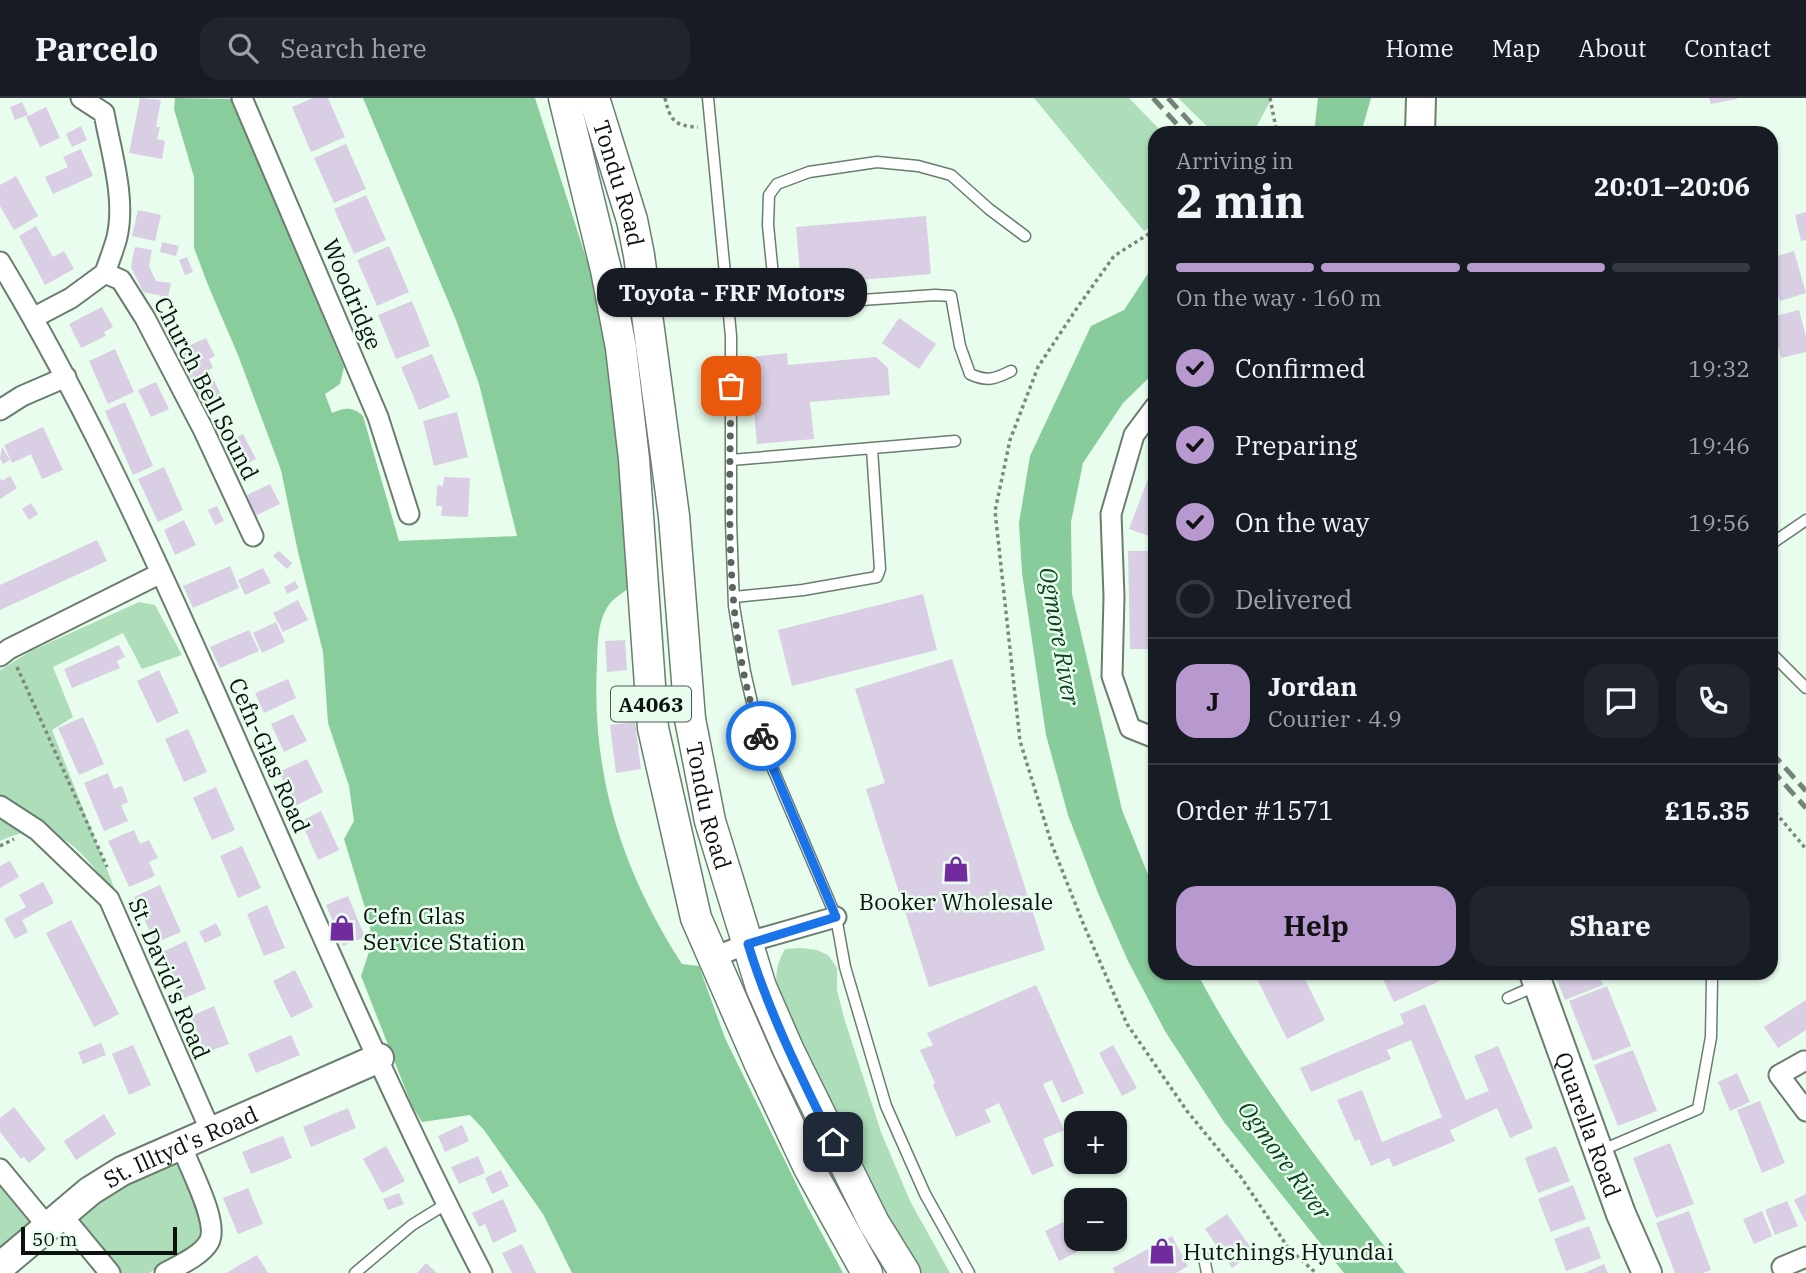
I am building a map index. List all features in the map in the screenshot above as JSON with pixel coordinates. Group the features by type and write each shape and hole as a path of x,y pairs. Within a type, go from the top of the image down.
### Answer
{"main road":[{"name":"Tondu Road","path":"564,98 607,270 621,348 634,459 653,727 696,918 808,1168 867,1273"},
{"name":"Tondu Road","path":"594,98 632,220 639,256 674,516 690,719 710,821 761,987 789,1051 874,1223 905,1273"}],"street":[{"path":"33,318 71,298 105,273 117,236 120,207 104,113 81,98"},
{"path":"104,113 118,98"},
{"name":"Woodridge","path":"243,98 378,417 410,514"},
{"path":"1420,126 1421,98"},
{"name":"Cefn-Glas Road","path":"0,262 66,377 161,573 426,1165 482,1273"},
{"name":"Church Bell Sound","path":"105,273 121,280 145,318 203,429 253,536"},
{"path":"0,410 22,396 66,377"},
{"path":"1148,416 1134,435 1111,514 1114,597 1112,676 1130,727 1148,735"},
{"path":"4,652 161,573"},
{"name":"St. David's Road","path":"0,806 37,830 109,898 211,1132"},
{"path":"712,958 836,917"},
{"name":"Quarella Road","path":"1536,980 1621,1214 1647,1273"},
{"name":"St. Illtyd's Road","path":"0,1267 90,1191 122,1171 379,1058"},
{"path":"1804,1061 1779,1075 1806,1111"},
{"path":"165,1273 201,1252 212,1232 210,1217 181,1144"},
{"path":"0,1169 110,1273"},
{"path":"1782,1267 1806,1257"}],"lane":[{"path":"708,98 731,336 730,460 734,597 745,671 756,720 772,766 836,917 845,967 886,1106 925,1194 969,1273"},
{"path":"776,306 768,225 769,195 777,184 809,172 877,162 918,166 951,175 1025,236"},
{"path":"728,309 951,296 960,346 970,374 982,380 993,380 1011,371"},
{"path":"730,460 955,441"},
{"path":"734,597 803,590 877,577 880,569 872,449"},
{"path":"1778,539 1806,520"},
{"path":"1778,660 1806,688"},
{"path":"1508,998 1535,980"},
{"path":"1599,1151 1698,1109 1711,1037 1712,980"},
{"path":"355,1273 412,1226 446,1204"},
{"path":"1204,1258 1207,1273"}],"path":[{"path":"665,98 668,111 680,125 711,128"},
{"path":"1270,98 1276,126"},
{"path":"1148,234 1114,256 1084,298 1038,367 1010,440 995,511 1020,741 1052,845 1127,1024 1186,1111 1241,1177 1289,1249 1316,1273"},
{"path":"4,652 108,868"},
{"path":"1778,815 1806,849"}],"shaded area":[{"path":"175,98 232,99 344,367 340,384 325,394 332,413 348,409 363,416 399,541 517,536 479,384 456,320 363,98 535,98 595,286 610,373 632,586 613,600 606,609 598,639 596,704 605,783 627,857 643,893 682,964 699,966 725,1038 807,1206 843,1273 572,1273 543,1214 484,1130 470,1115 422,1122 412,1106 361,976 372,943 369,921 344,839 354,821 349,786 328,723 323,652 281,470 194,248 194,177 174,109"},
{"path":"1034,98 1129,98 1156,126 1148,126 1148,228 1144,231"},
{"path":"1178,98 1272,98 1257,126 1207,126"},
{"path":"139,602 155,605 182,655 142,669 123,633 53,667 73,717 52,730 117,895 80,852 54,835 38,831 21,833 0,841 0,670 31,651"},
{"path":"801,948 828,955 837,968 837,990 844,1018 881,1132 910,1201 950,1273 920,1273 863,1168 777,990 777,969 785,949"},
{"path":"174,1163 179,1167 203,1217 205,1228 198,1244 149,1273 119,1273 78,1221 79,1216 112,1190"},
{"path":"0,1178 31,1215 30,1227 0,1252"}],"water":[{"path":"1318,98 1371,98 1363,126 1315,126"},
{"name":"Ogmore River","path":"1148,274 1148,379 1123,403 1083,463 1071,522 1072,594 1122,810 1148,875 1148,980 1201,980 1268,1090 1405,1273 1344,1273 1224,1122 1165,1031 1128,961 1068,815 1046,735 1022,573 1019,523 1030,456 1091,326 1124,310"}],"building":[{"path":"140,98 161,100 156,127 160,127 157,139 165,141 162,159 129,153"},
{"path":"313,98 328,98 345,137 311,152 292,107"},
{"path":"1709,98 1737,98 1737,99 1711,104"},
{"path":"22,102 28,115 15,120 10,107"},
{"path":"46,107 60,138 40,147 26,117"},
{"path":"81,126 87,140 72,147 66,134"},
{"path":"346,144 366,189 334,203 314,158"},
{"path":"81,149 93,176 53,194 45,177 68,167 63,157"},
{"path":"16,176 38,216 14,230 0,206 0,185"},
{"path":"366,195 386,240 354,254 334,209"},
{"path":"138,210 161,215 155,241 132,236"},
{"path":"1806,212 1806,240 1801,241 1795,215"},
{"path":"926,216 931,274 801,285 796,227"},
{"path":"36,226 53,257 64,251 74,269 45,285 19,236"},
{"path":"162,242 179,246 176,256 160,252"},
{"path":"389,246 409,292 377,306 357,260"},
{"path":"135,247 152,250 149,266 156,281 171,283 168,297 143,292 131,267"},
{"path":"1794,251 1806,293 1780,301 1778,256"},
{"path":"187,257 193,272 185,275 179,260"},
{"path":"412,301 430,346 396,359 378,315"},
{"path":"102,307 113,327 104,332 106,336 81,348 69,324"},
{"path":"1799,310 1806,337 1806,352 1781,358 1778,346 1778,315"},
{"path":"899,318 936,344 919,369 882,343"},
{"path":"206,338 215,356 209,359 213,368 209,370 222,397 203,405 177,351"},
{"path":"115,349 134,392 108,404 89,361"},
{"path":"787,353 788,365 876,357 888,368 890,395 810,402 814,439 757,444 749,357"},
{"path":"432,354 450,397 419,410 401,367"},
{"path":"156,382 169,409 151,417 138,390"},
{"path":"125,402 153,466 133,475 105,411"},
{"path":"457,412 468,457 434,466 423,421"},
{"path":"43,427 63,470 42,479 31,454 12,463 4,445"},
{"path":"243,434 256,459 239,468 227,442"},
{"path":"2,447 10,460 3,464 0,458"},
{"path":"164,467 183,510 158,522 138,479"},
{"path":"10,476 17,488 0,499 0,478 2,481"},
{"path":"444,477 470,478 468,517 441,516 442,506 436,506 437,485 443,486"},
{"path":"1148,479 1148,536 1129,529"},
{"path":"270,484 280,504 255,516 245,496"},
{"path":"31,503 38,514 29,520 22,509"},
{"path":"217,506 224,521 215,525 208,510"},
{"path":"184,520 196,545 175,555 164,530"},
{"path":"97,540 107,561 0,610 0,585"},
{"path":"279,551 292,563 287,569 273,556"},
{"path":"1128,551 1148,551 1148,649 1130,649"},
{"path":"230,566 239,588 193,608 183,586"},
{"path":"263,568 271,583 245,595 238,580"},
{"path":"295,581 299,588 287,594 284,587"},
{"path":"923,594 937,650 792,686 778,630"},
{"path":"298,600 308,620 283,632 273,613"},
{"path":"276,622 285,642 262,653 253,633"},
{"path":"249,630 259,651 220,668 210,647"},
{"path":"625,640 627,670 607,672 605,641"},
{"path":"119,645 125,657 117,661 120,668 72,688 64,669"},
{"name":"Booker Wholesale","path":"952,659 1045,950 929,987 866,789 885,783 855,689"},
{"path":"159,670 179,713 157,723 137,681"},
{"path":"288,679 296,698 264,713 255,693"},
{"path":"293,714 307,741 284,752 271,724"},
{"path":"83,717 104,764 79,775 58,728"},
{"path":"635,722 641,769 616,773 610,725"},
{"path":"188,729 207,772 184,782 165,739"},
{"path":"307,759 323,792 295,806 279,772"},
{"path":"108,773 114,789 122,786 128,802 121,805 128,821 104,831 84,783"},
{"path":"216,787 235,830 212,840 193,798"},
{"path":"321,811 339,850 318,860 301,821"},
{"path":"134,830 140,844 149,840 158,858 149,862 155,876 129,887 108,841"},
{"path":"242,846 261,888 238,898 220,856"},
{"path":"10,861 19,877 0,888 0,866"},
{"path":"43,882 54,903 22,920 28,932 15,939 4,919 26,907 19,895"},
{"path":"160,885 181,932 155,943 134,897"},
{"path":"348,896 365,937 343,946 326,905"},
{"path":"267,905 285,948 264,956 247,914"},
{"path":"71,920 119,1014 94,1027 46,933"},
{"path":"216,923 222,935 205,943 199,932"},
{"path":"186,941 206,989 182,999 162,952"},
{"path":"295,970 313,1007 291,1018 273,981"},
{"path":"1258,980 1305,980 1325,1020 1287,1039"},
{"path":"1383,980 1442,980 1394,1002"},
{"path":"1557,980 1601,980 1603,985 1565,1000"},
{"path":"1036,985 1084,1093 1062,1103 1052,1080 1043,1084 1064,1130 1043,1139 1054,1166 1032,1175 999,1103 985,1110 991,1122 956,1137 920,1050 933,1045 927,1033"},
{"path":"1607,986 1631,1046 1593,1061 1569,1001"},
{"path":"1806,1000 1806,1030 1778,1048 1764,1027"},
{"path":"1425,1004 1466,1100 1489,1091 1474,1056 1498,1046 1533,1128 1510,1138 1497,1108 1450,1130 1455,1141 1393,1167 1389,1158 1371,1166 1359,1139 1355,1141 1337,1100 1362,1090 1382,1142 1442,1117 1411,1040 1387,1050 1391,1059 1311,1092 1300,1068 1404,1024 1400,1014"},
{"path":"214,1006 229,1044 205,1053 191,1016"},
{"path":"291,1035 300,1055 256,1073 248,1054"},
{"path":"101,1043 106,1055 83,1064 78,1052"},
{"path":"133,1045 151,1085 129,1095 112,1054"},
{"path":"1113,1045 1137,1088 1122,1096 1099,1053"},
{"path":"1633,1050 1657,1111 1618,1126 1594,1065"},
{"path":"1737,1073 1750,1102 1730,1111 1718,1082"},
{"path":"1760,1101 1785,1163 1762,1173 1737,1110"},
{"path":"14,1107 46,1149 29,1163 24,1157 21,1159 0,1132 0,1118"},
{"path":"348,1108 356,1128 311,1147 303,1127"},
{"path":"104,1114 116,1134 76,1160 64,1141"},
{"path":"462,1125 469,1141 445,1152 438,1136"},
{"path":"283,1136 292,1158 251,1174 242,1152"},
{"path":"1670,1143 1694,1204 1656,1218 1633,1158"},
{"path":"386,1146 405,1181 382,1193 363,1159"},
{"path":"1556,1146 1570,1181 1538,1193 1525,1158"},
{"path":"478,1156 485,1173 459,1184 451,1167"},
{"path":"501,1170 509,1186 492,1194 485,1178"},
{"path":"1573,1185 1586,1219 1551,1232 1538,1199"},
{"path":"248,1188 263,1224 238,1234 223,1198"},
{"path":"399,1193 404,1204 388,1210 383,1199"},
{"path":"1806,1194 1806,1223 1794,1200"},
{"path":"503,1199 517,1231 493,1243 485,1224 479,1227 472,1213"},
{"path":"1787,1201 1798,1226 1775,1235 1765,1210"},
{"path":"1689,1211 1711,1270 1703,1273 1675,1273 1656,1223"},
{"path":"1762,1211 1772,1236 1754,1244 1743,1219"},
{"path":"1227,1214 1254,1252 1232,1268 1205,1229"},
{"path":"1063,1222 1064,1251 1077,1252 1059,1261 1045,1231"},
{"path":"1589,1226 1601,1258 1566,1271 1554,1239"},
{"name":"Hutchings Hyundai","path":"1172,1236 1188,1266 1176,1273 1115,1273 1113,1268"},
{"path":"522,1244 536,1273 512,1273 502,1253"},
{"path":"257,1255 268,1273 226,1273"},
{"path":"426,1263 437,1273 417,1273"},
{"path":"1604,1264 1608,1273 1584,1273"}],"railway":[{"path":"1153,98 1179,126"},
{"path":"1168,98 1194,126"},
{"path":"1778,760 1806,791"},
{"path":"1778,777 1806,808"}],"way so far":[{"path":"731,386 730,522 734,606 745,671 761,736"}],"place":[{"name":"Toyota - FRF Motors","path":"731,386"},
{"name":"Booker Wholesale","path":"956,869"},
{"name":"Cefn Glas Service Station","path":"342,928"},
{"name":"Hutchings Hyundai","path":"1162,1251"}],"route":[{"path":"761,736 836,917 748,944 761,987 833,1142"}]}
